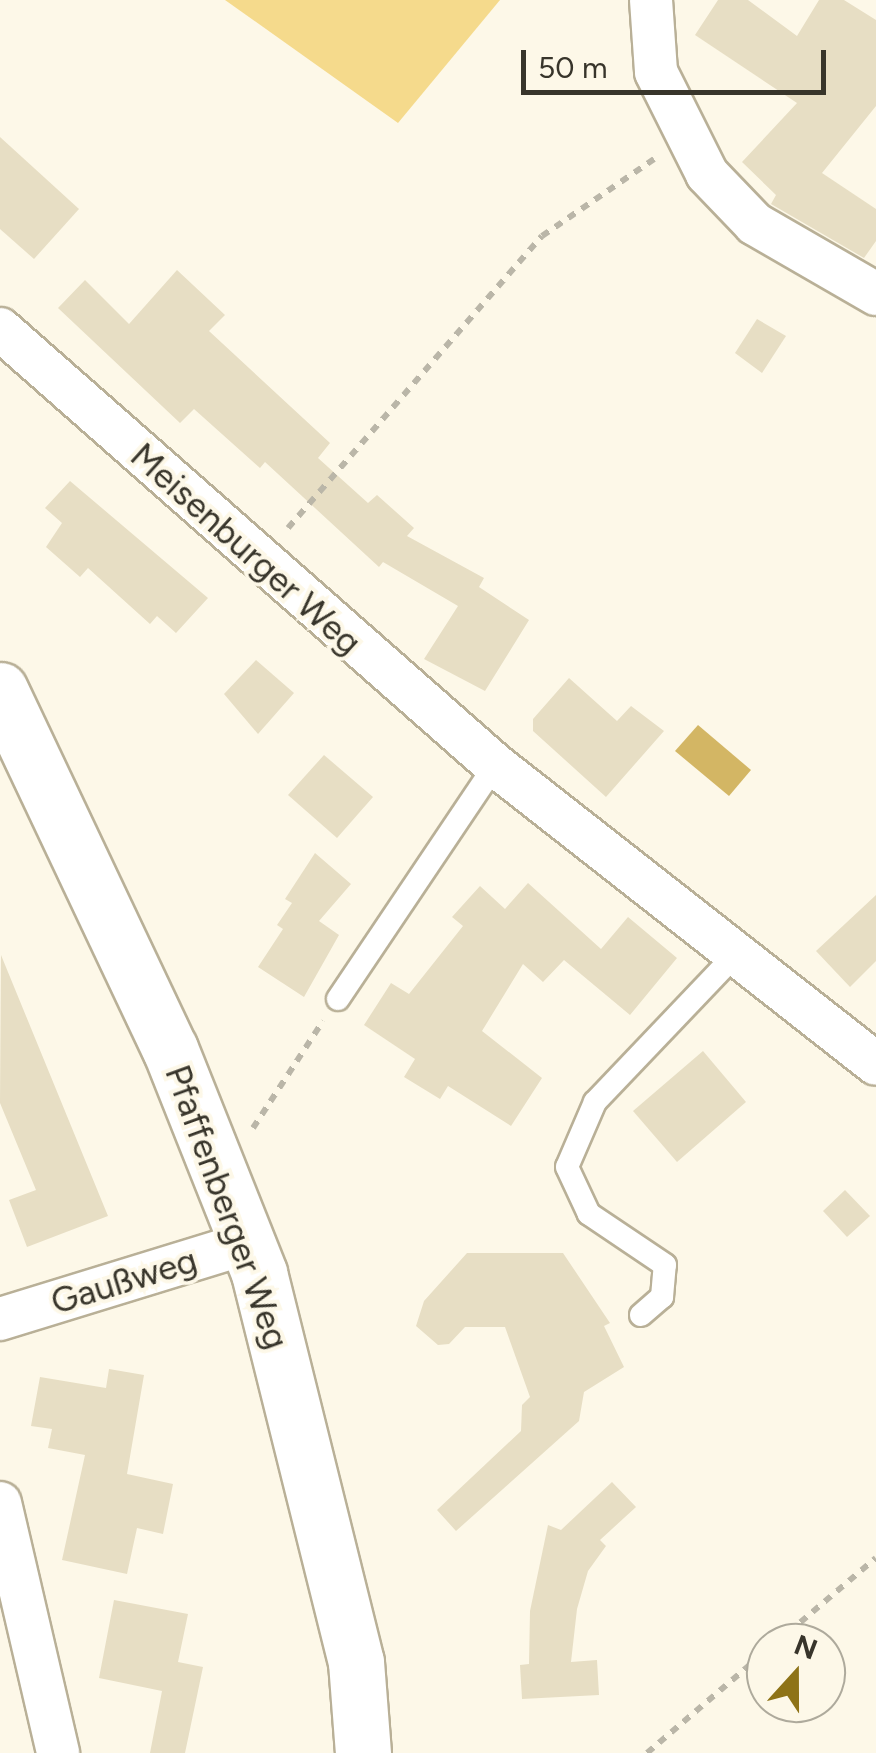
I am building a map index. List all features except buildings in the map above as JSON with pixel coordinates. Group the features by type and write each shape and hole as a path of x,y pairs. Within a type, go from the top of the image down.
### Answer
{"main road":[{"name":"Pfaffenberger Weg","path":"0,690 170,1049 247,1243 306,1440 363,1697 363,1753"}],"street":[{"path":"651,0 652,57 684,138 755,224 876,294"},
{"name":"Meisenburger Weg","path":"0,328 259,562 495,765 876,1064"},
{"name":"Gaußweg","path":"0,1319 247,1243"},
{"path":"0,1503 58,1753"}],"lane":[{"path":"338,999 495,765"},
{"path":"641,1315 662,1297 665,1265 589,1214 567,1168 595,1102 736,954"}],"path":[{"path":"259,562 542,236 684,138"},
{"path":"220,1176 338,999"},
{"path":"800,1623 876,1558"},
{"path":"646,1753 746,1668"}],"shaded area":[{"path":"225,0 500,0 398,123"},
{"path":"698,725 751,770 729,796 675,751"}]}
